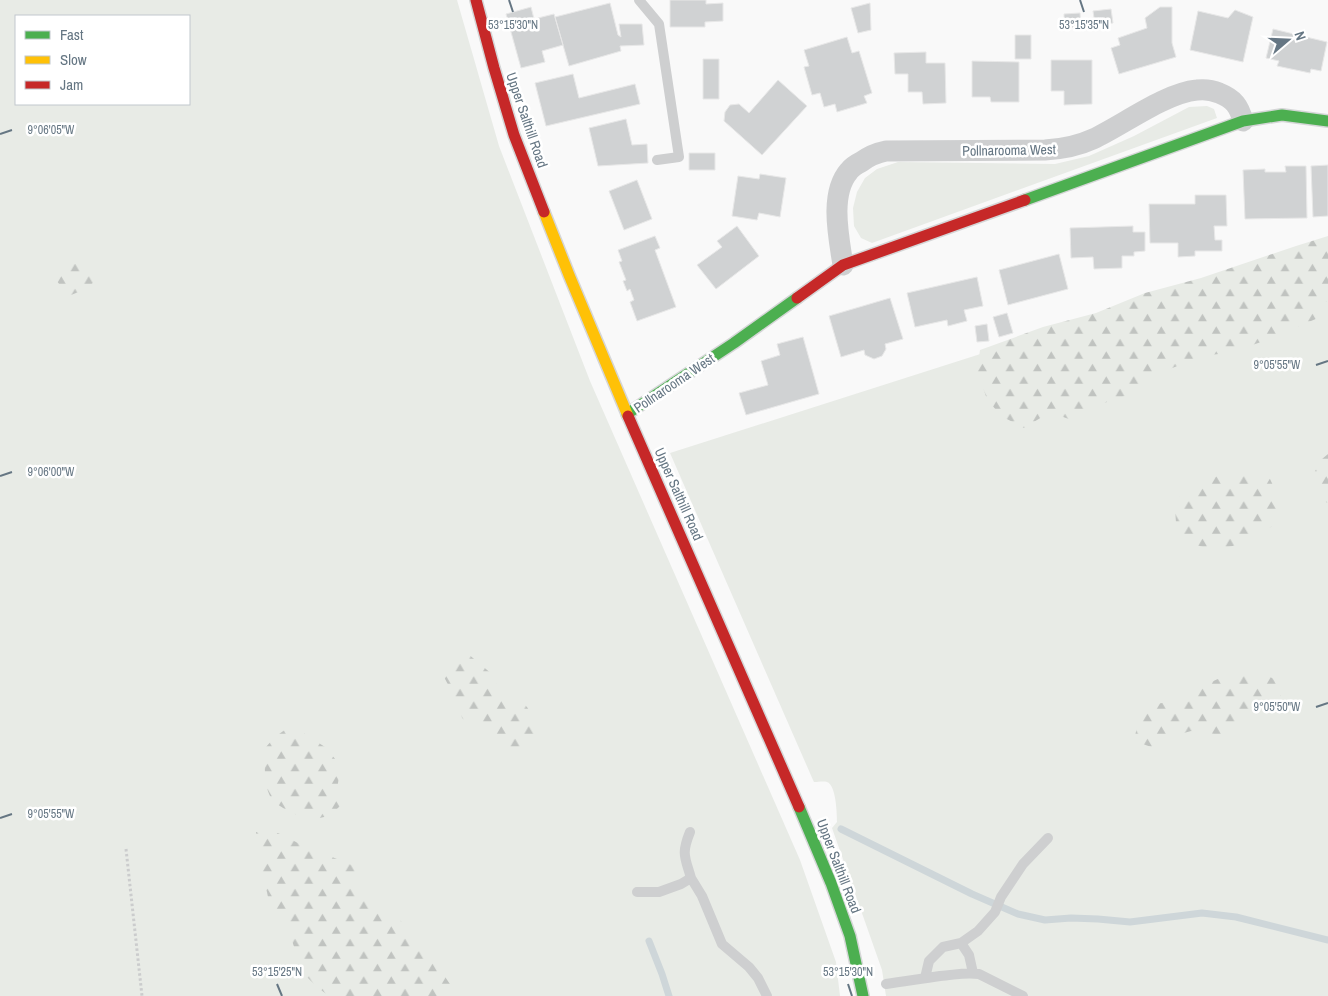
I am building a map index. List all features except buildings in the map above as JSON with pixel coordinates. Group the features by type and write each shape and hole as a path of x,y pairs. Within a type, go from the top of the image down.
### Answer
{"main road":[{"name":"Upper Salthill Road","path":"476,0 514,135 569,275 627,414 831,883 850,936 863,996"},
{"name":"Pollnarooma West","path":"627,414 734,343 843,265 1243,121 1282,115 1328,121"}],"street":[{"name":"Pollnarooma West","path":"843,265 837,219 841,185 848,172 876,153 886,151 1045,150 1071,147 1094,139 1172,97 1199,89 1212,90 1226,96 1239,107 1243,121"}],"lane":[{"path":"639,0 659,24 679,157 657,160"},
{"path":"690,832 684,849 691,878 702,896 722,944 749,967 758,978 767,996"},
{"path":"925,978 929,961 943,947 961,943 978,931 995,912 1001,897 1023,864 1048,838"},
{"path":"637,892 659,892 691,878"},
{"path":"961,943 969,955 973,973"},
{"path":"886,984 964,972 979,974 1023,996"}],"path":[{"path":"126,849 142,996"}],"green space":[{"path":"0,0 457,0 499,146 590,381 800,860 836,962 840,996 0,996"},
{"path":"1207,106 1214,109 1217,118 872,243 861,238 854,226 853,208 857,192 865,178 877,169 898,162 1055,164 1089,156 1134,136 1189,107"},
{"path":"1328,236 1328,301 1317,304 1318,318 1264,341 1229,353 1199,356 1149,377 1131,394 1092,407 1074,421 1050,412 1024,428 1001,416 987,399 977,371 980,350 1043,327 1096,313 1145,293 1201,278"},
{"path":"1328,243 1328,996 886,996 882,970 832,828 837,822 837,812 832,788 827,782 814,782 813,780 670,453"},
{"path":"70,263 94,270 93,283 71,295 56,280 61,269"},
{"path":"1328,454 1328,503 1321,500 1310,480 1322,459"},
{"path":"1231,473 1255,475 1270,479 1280,500 1280,519 1254,538 1235,546 1224,548 1203,547 1177,536 1175,509 1183,488"},
{"path":"467,653 493,675 506,707 518,698 527,707 540,729 539,736 530,747 517,752 486,725 471,725 462,718 460,707 444,677 453,665"},
{"path":"1262,673 1274,679 1281,696 1230,736 1191,731 1170,737 1154,748 1140,743 1135,736 1142,718 1156,704 1188,702 1203,686 1224,676"},
{"path":"286,729 302,732 325,747 336,760 339,777 337,789 340,806 326,816 313,818 295,814 272,800 268,792 265,748"},
{"path":"256,832 278,833 354,866 357,885 365,895 401,921 437,965 454,990 448,996 329,996 317,987 304,974 284,919 271,913 267,892 262,880"}],"waterway":[{"path":"841,829 972,894 1018,914 1045,920 1071,918 1130,922 1202,913 1236,917 1328,940"},
{"path":"649,941 669,996"}],"traffic: fast":[{"path":"1025,200 1243,121 1282,115 1328,121"},
{"path":"627,414 734,343 797,298"},
{"path":"799,807 831,883 850,936 863,996"}],"traffic: slow":[{"path":"544,212 628,416"}],"traffic: jam":[{"path":"476,0 514,135 544,212"},
{"path":"797,298 843,265 1025,200"},
{"path":"628,416 799,807"}]}
